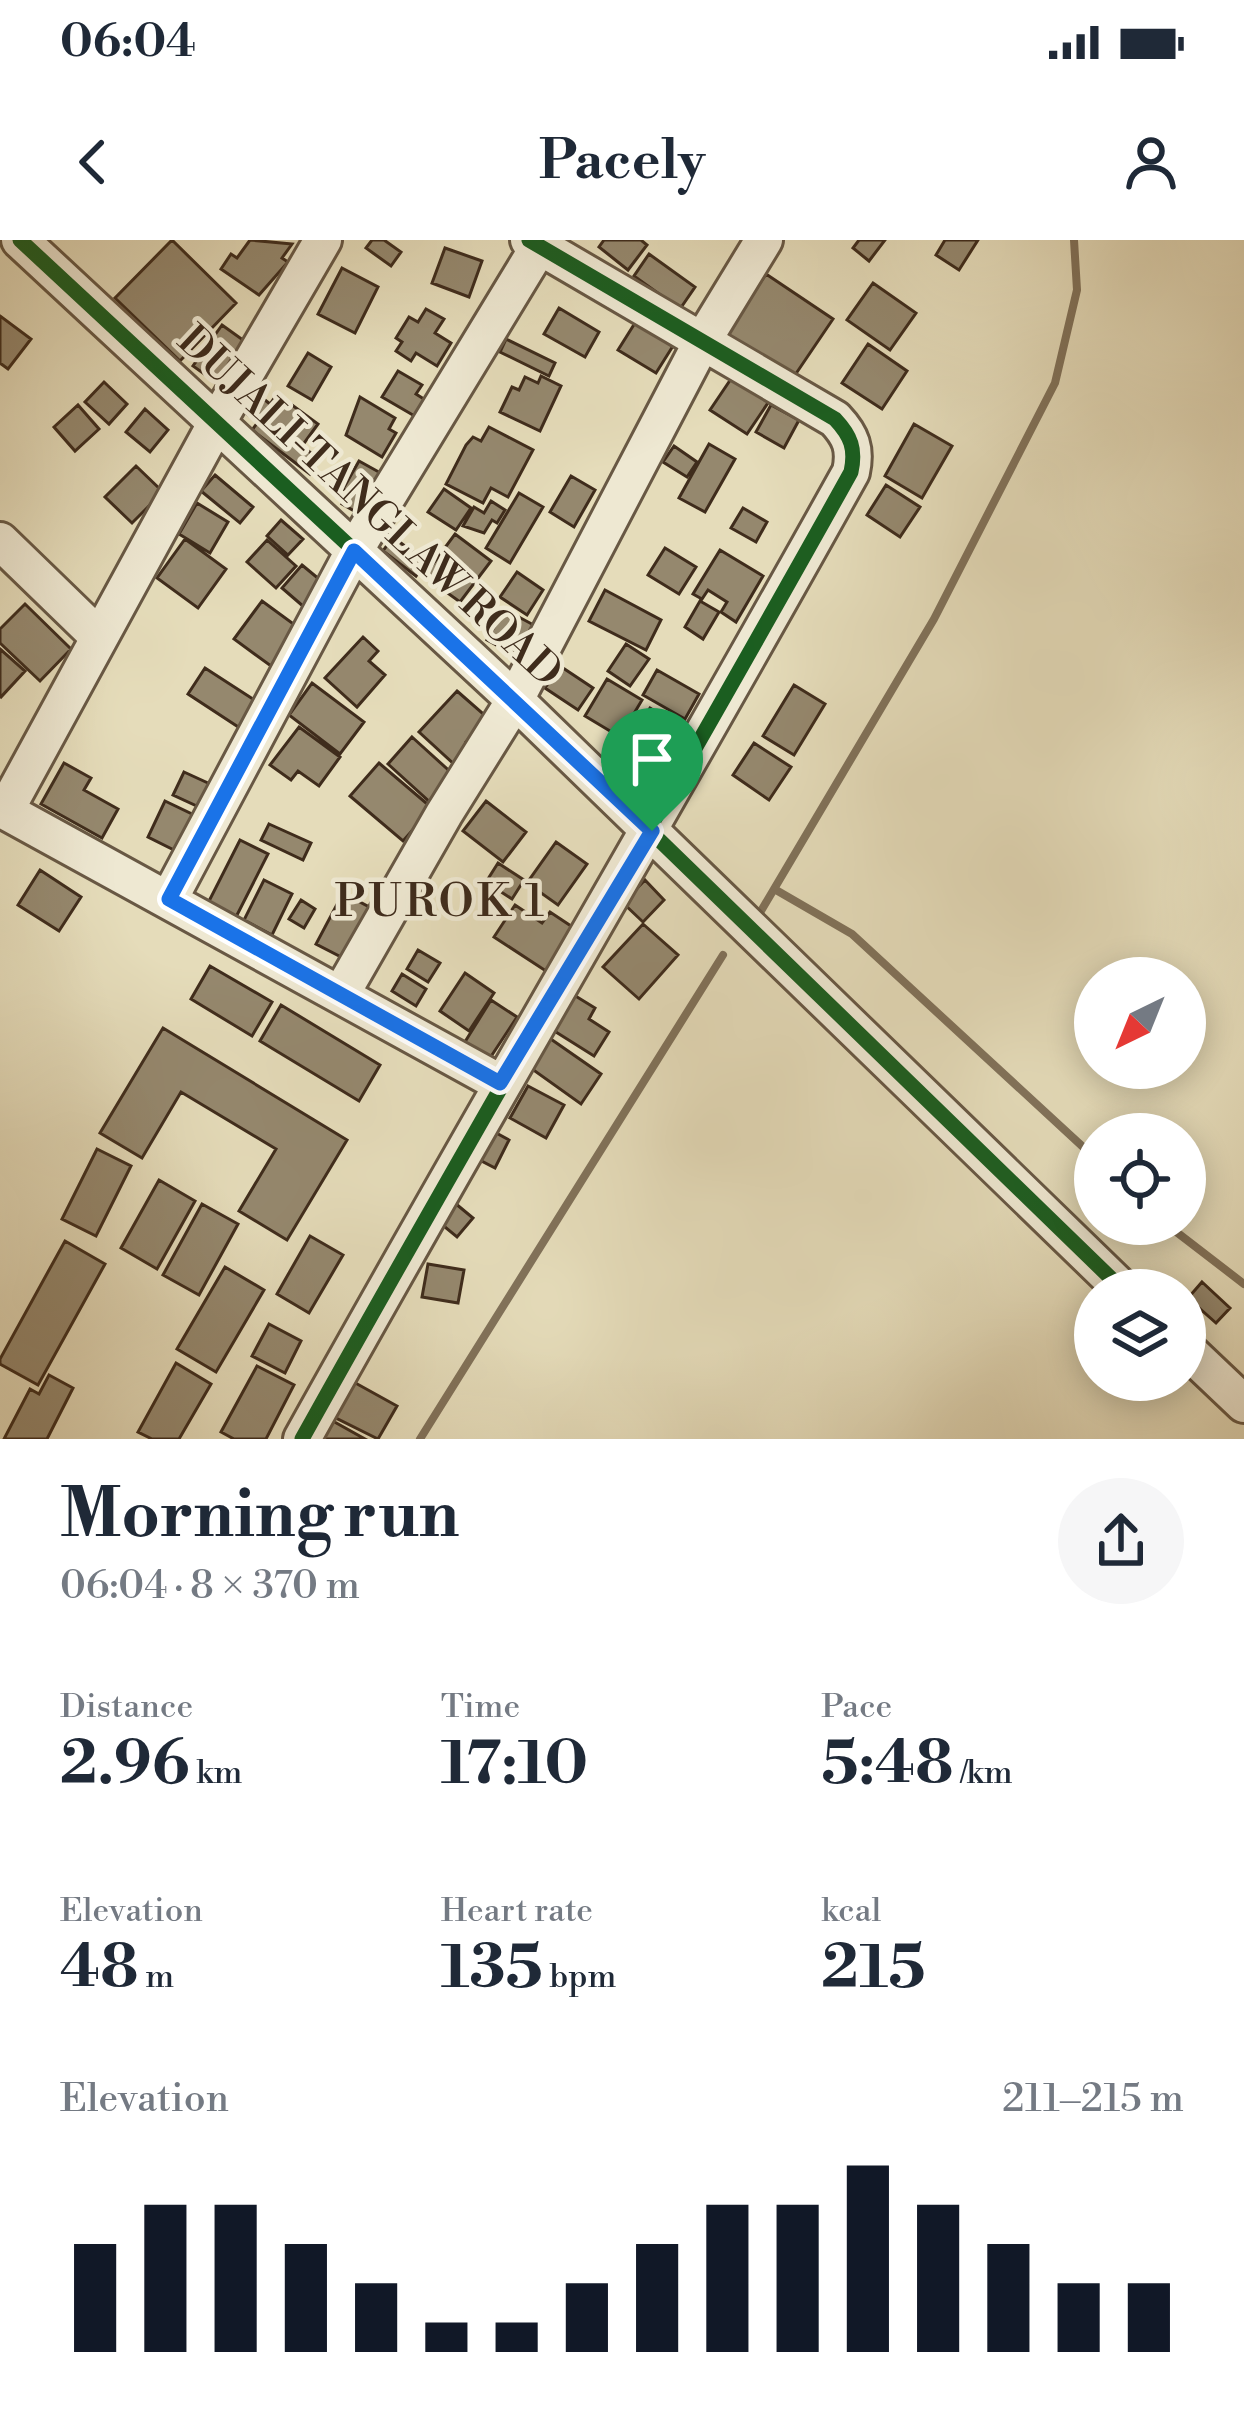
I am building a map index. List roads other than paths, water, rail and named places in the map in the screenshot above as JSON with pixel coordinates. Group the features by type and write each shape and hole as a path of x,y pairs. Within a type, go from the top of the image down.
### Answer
{"street":[{"name":"DUJALI-TANGLAW ROAD","path":"20,240 515,700 1101,1269"},
{"path":"322,240 3,809 500,1083"},
{"path":"340,994 515,700 703,340 764,240"},
{"path":"169,899 354,551 538,242 835,419 852,442 851,472 652,831 500,1083 302,1439"},
{"path":"0,541 98,636"},
{"path":"1206,1368 1244,1404"}],"waterway":[{"path":"761,911 934,619 1055,383 1077,290 1074,240"},
{"path":"776,890 852,934 1074,1139"},
{"path":"420,1439 723,955"},
{"path":"1193,1245 1244,1284"}],"district":[{"name":"PUROK 1","path":"441,900"}]}
